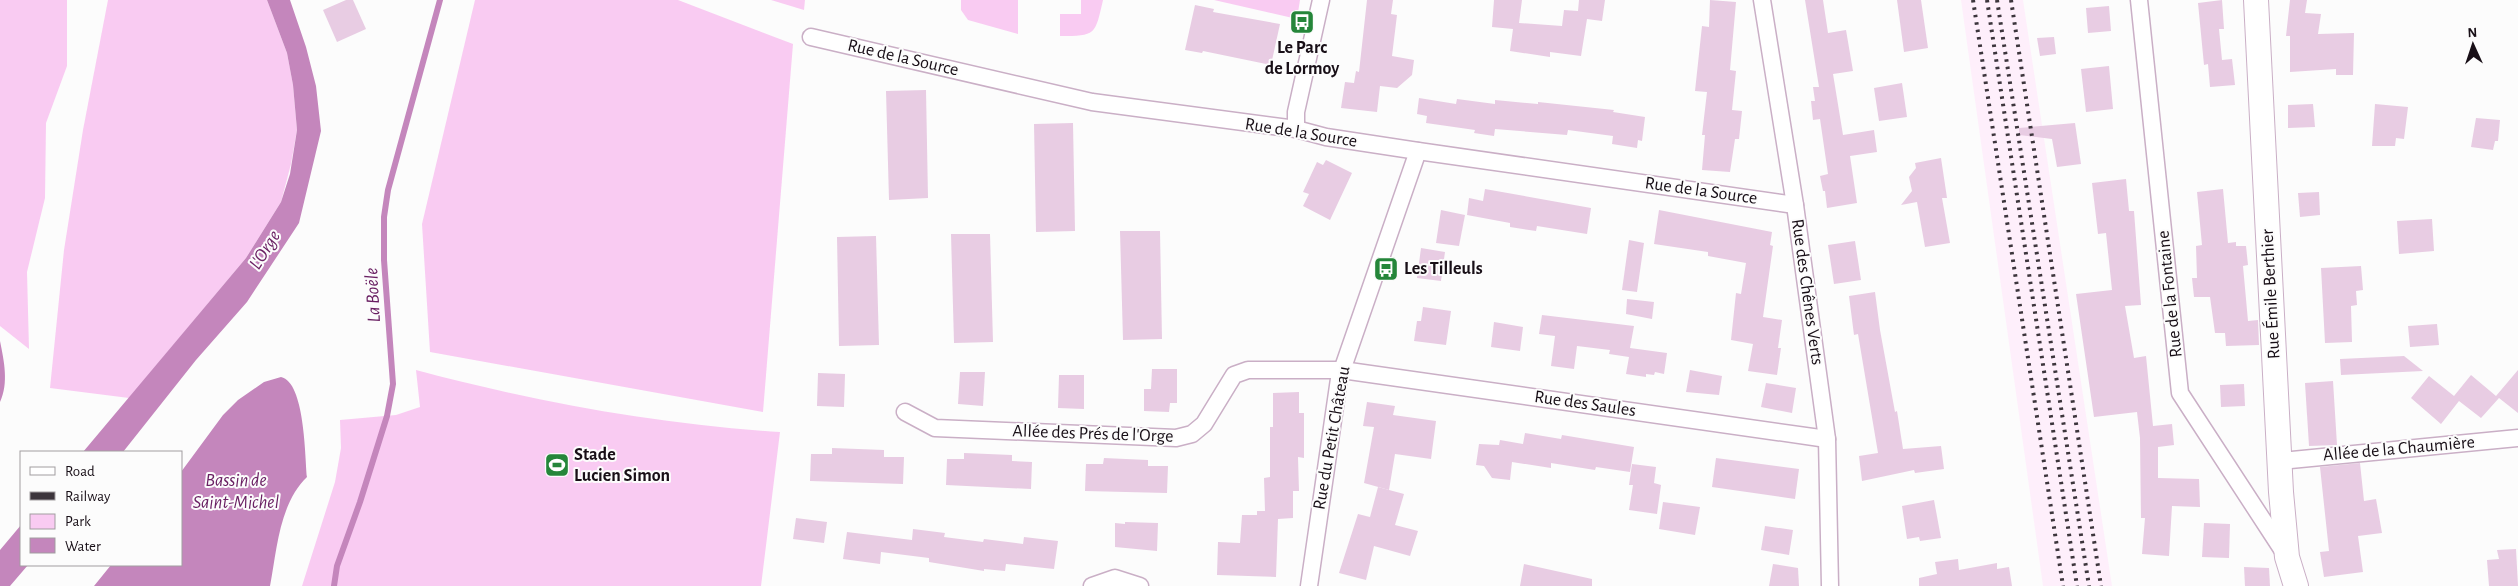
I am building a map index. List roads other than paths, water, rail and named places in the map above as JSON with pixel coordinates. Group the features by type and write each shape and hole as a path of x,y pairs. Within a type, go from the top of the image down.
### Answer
{"street":[{"path":"1296,129 1296,112 1321,0"},
{"name":"Rue des Chênes Verts","path":"1762,0 1795,205 1827,439 1830,586"},
{"name":"Rue de la Fontaine","path":"2139,0 2180,393 2287,557"},
{"name":"Rue Émile Berthier","path":"2256,0 2280,460 2287,557 2296,586"},
{"name":"Rue de la Source","path":"810,37 1092,102 1296,129 1326,137 1795,205"},
{"name":"Rue du Petit Château","path":"1309,586 1342,370 1418,151"},
{"name":"Allée des Prés de l'Orge","path":"905,412 935,428 1176,438 1192,434 1204,424 1234,375 1248,370 1342,370"},
{"name":"Rue des Saules","path":"1342,370 1827,439"},
{"name":"Allée de la Chaumière","path":"2280,460 2518,438"},
{"path":"1092,586 1115,578 1140,586"}],"water":[{"name":"L'Orge","path":"267,0 290,0 306,47 316,86 321,131 299,223 247,302 196,360 124,451 84,451 246,258 281,202 290,174 297,130 293,85 287,53"},
{"path":"0,341 5,380 0,402"},
{"name":"Bassin de Saint-Michel","path":"281,377 289,382 295,392 302,421 307,477 290,500 285,514 277,543 270,586 94,586 110,566 182,566 182,471 223,415 238,400 264,382"},
{"path":"20,526 20,566 27,566 10,586 0,586 0,550"}],"waterway":[{"name":"La Boële","path":"334,586 337,566 360,502 387,416 393,384 384,260 384,217 388,190 440,0"}],"railway":[{"path":"1973,0 2063,586"},
{"path":"1987,0 2077,586"},
{"path":"1997,0 2089,586"},
{"path":"2011,0 2101,586"}],"place":[{"name":"Le Parc de Lormoy","path":"1302,22"},
{"name":"Les Tilleuls","path":"1386,269"},
{"name":"Stade Lucien Simon","path":"557,465"}]}
